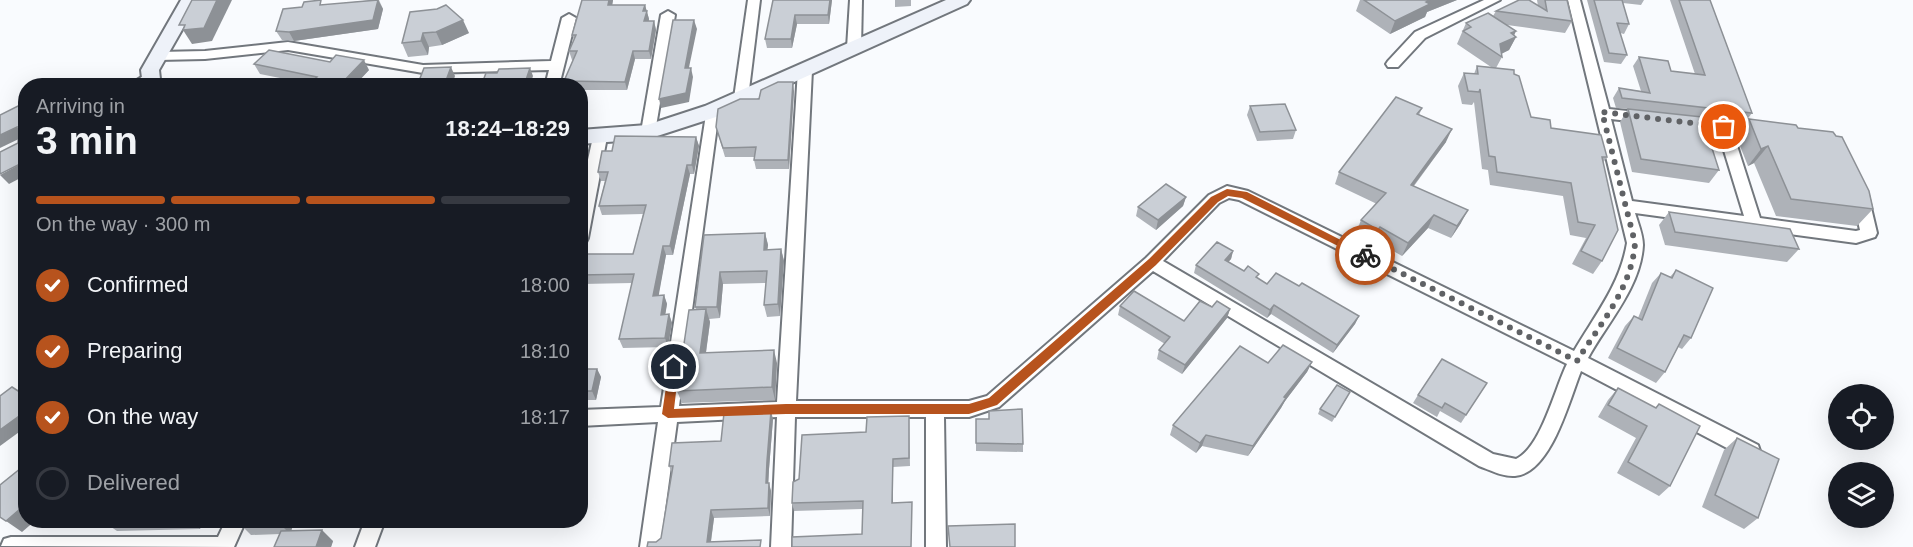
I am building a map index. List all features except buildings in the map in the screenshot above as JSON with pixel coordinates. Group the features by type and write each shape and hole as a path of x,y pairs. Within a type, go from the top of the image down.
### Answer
{"street":[{"path":"148,78 150,70 190,0"},
{"path":"741,98 754,0"},
{"path":"854,48 856,0"},
{"path":"588,138 648,132 712,111 854,48 936,6 961,0"},
{"path":"1393,64 1420,35 1494,0"},
{"path":"1152,262 1486,460 1511,468 1527,464 1540,447 1577,361 1620,293 1634,258 1635,243 1574,0"},
{"path":"648,132 668,15"},
{"path":"554,78 569,18"},
{"path":"159,56 288,46 423,69 557,65"},
{"path":"781,547 786,409 805,70"},
{"path":"650,547 712,111"},
{"path":"1602,112 1780,134"},
{"path":"1724,127 1754,223"},
{"path":"588,198 600,137"},
{"path":"1626,206 1856,237 1869,233 1855,175"},
{"path":"588,418 786,409 969,409 993,402 1152,262 1214,199 1227,192 1244,195 1577,361 1766,459"},
{"path":"935,409 936,547"},
{"path":"11,546 224,546 232,528"},
{"path":"365,547 372,528"}],"way so far":[{"path":"1365,255 1577,361 1620,293 1634,258 1635,243 1602,112 1724,127"}],"route":[{"path":"674,367 668,414 786,409 969,409 993,402 1015,384 1152,262 1214,199 1227,192 1244,195 1365,255"}]}
